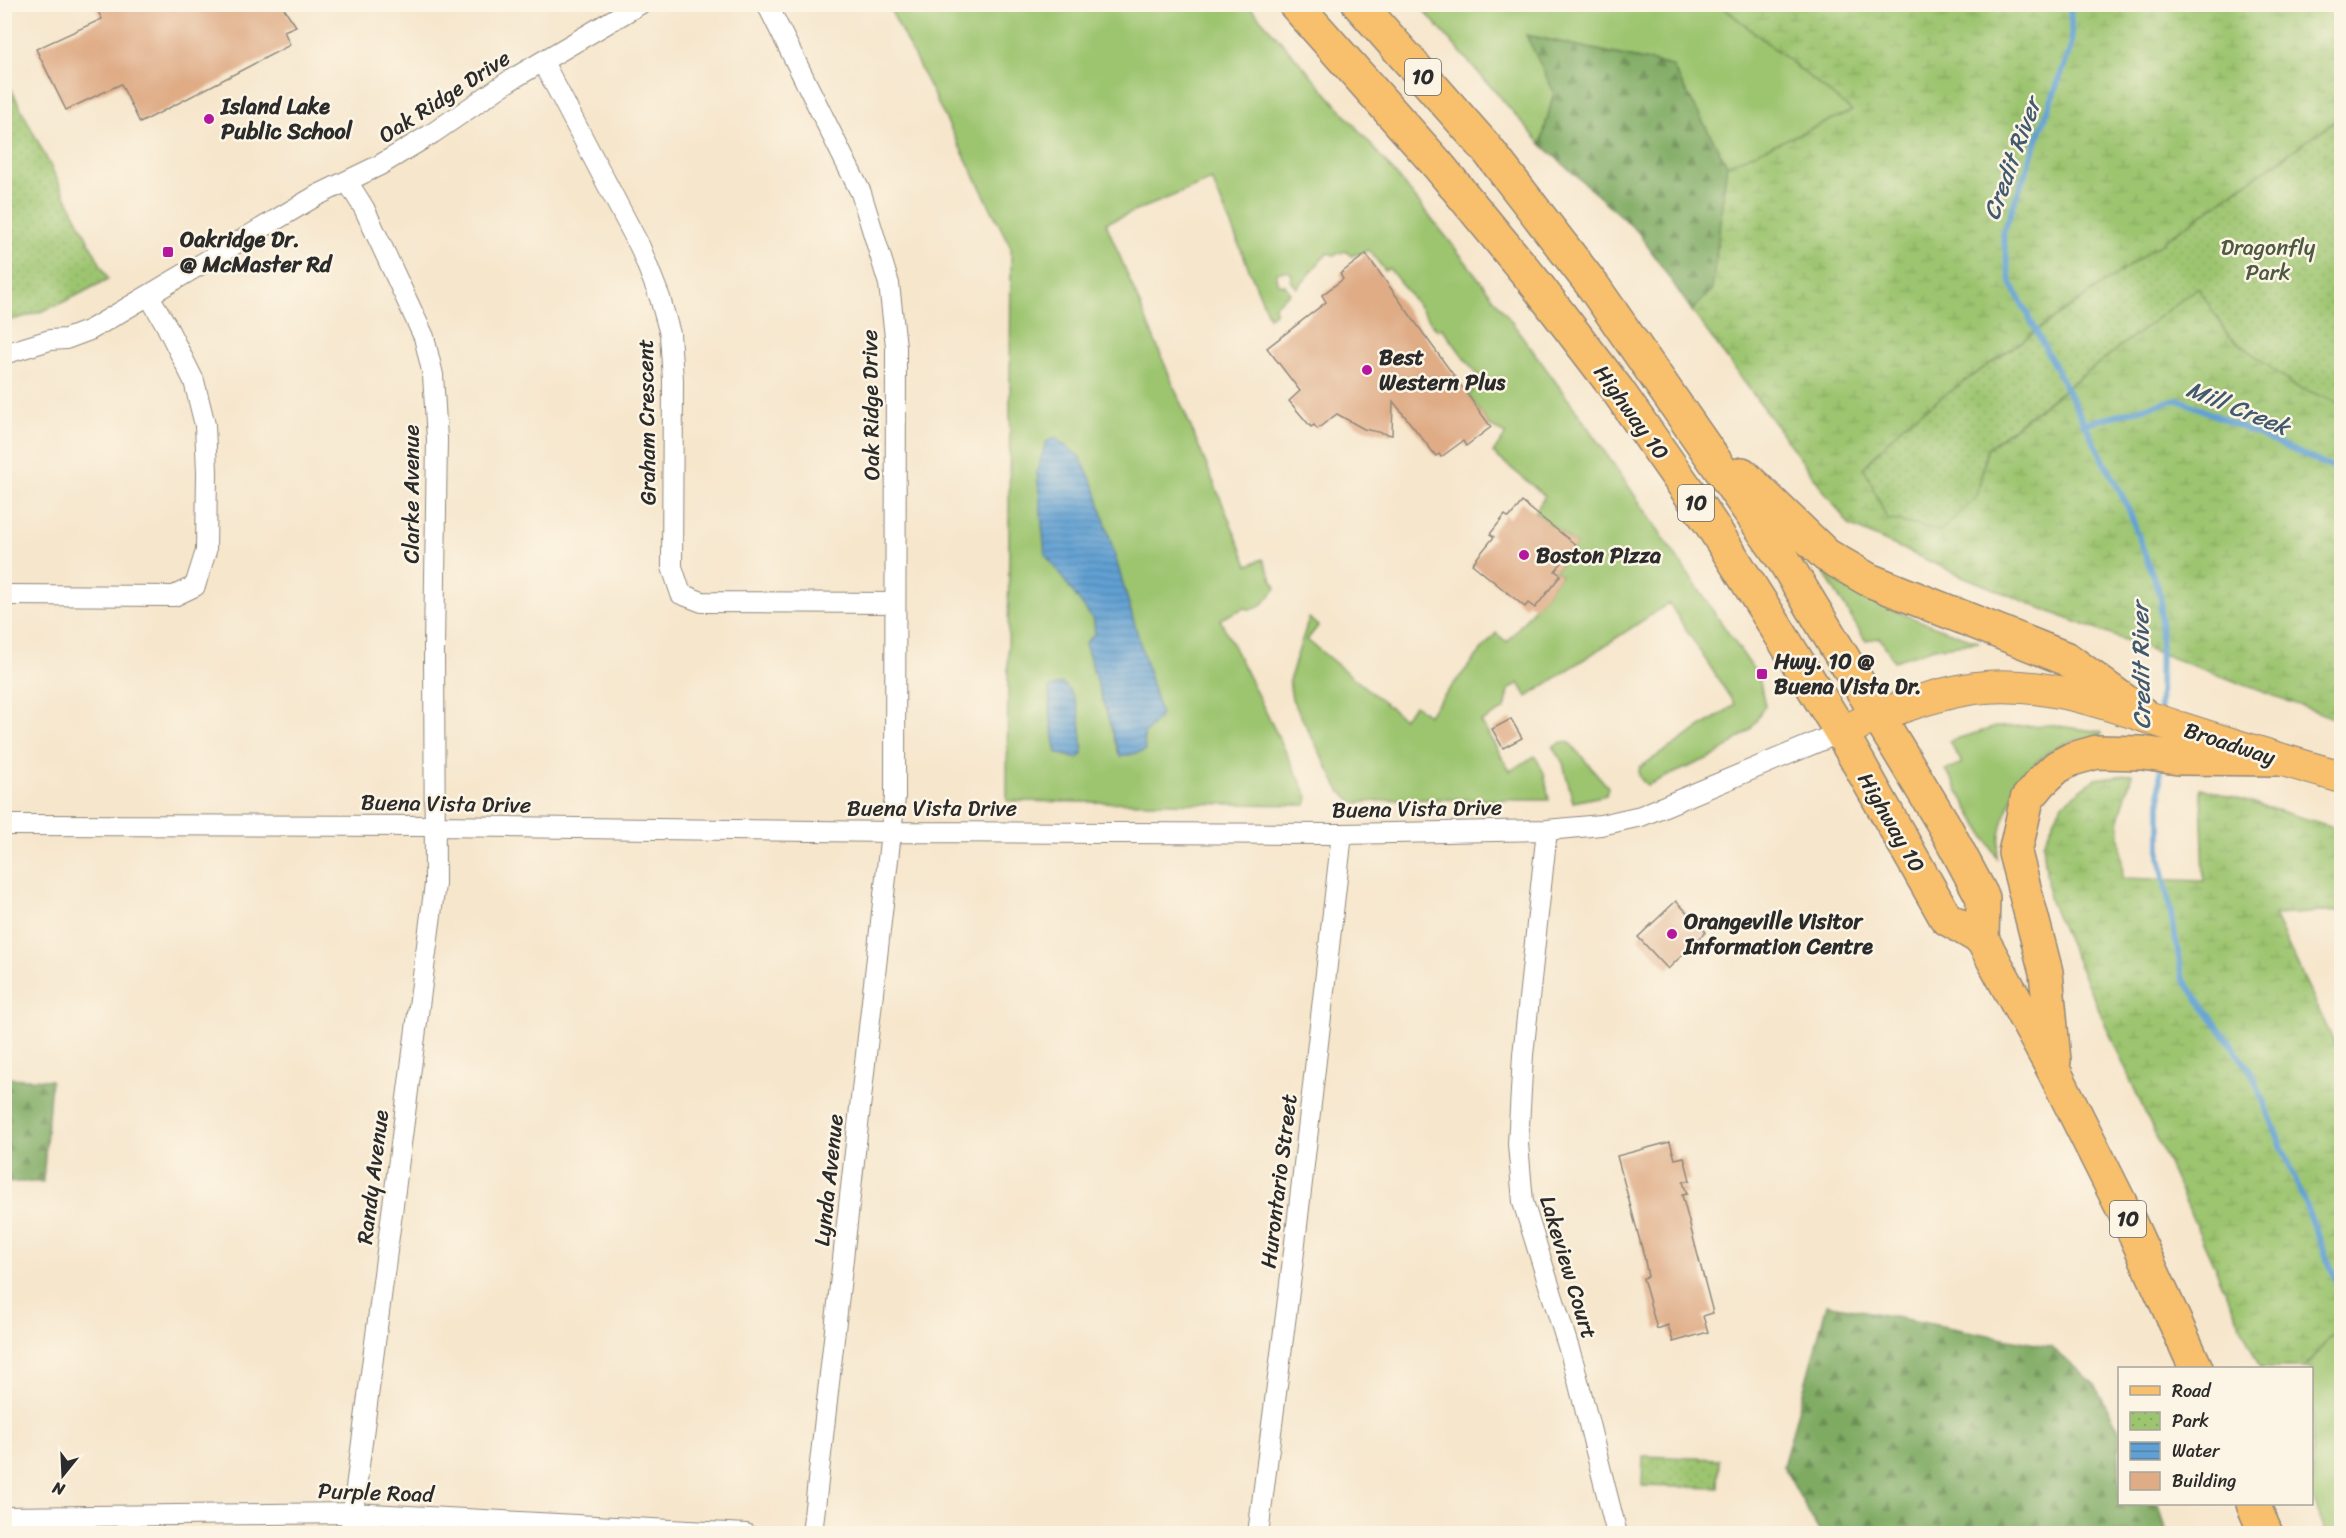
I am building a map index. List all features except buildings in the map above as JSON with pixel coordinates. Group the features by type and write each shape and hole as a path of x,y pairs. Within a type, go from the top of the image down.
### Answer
{"highway":[{"name":"Highway 10","path":"1295,4 1438,165 1536,284 1618,392 1711,524 1841,732 1946,918 1982,939 1983,898 1944,825 1785,562 1593,286 1487,149 1359,4"},
{"path":"1687,424 1826,555 1869,580 2067,659 2144,715"},
{"path":"2055,1071 2046,972 2015,853 2027,799 2049,774 2072,759 2097,752 2142,753 2179,743 2276,759"},
{"name":"10","path":"1982,939 2055,1071 2129,1221 2196,1367"},
{"path":"2254,1505 2266,1533"}],"main road":[{"name":"Broadway","path":"1841,732 1878,715 1926,699 1976,688 2017,687 2067,692 2144,715 2179,743"},
{"name":"Broadway","path":"2276,759 2342,777"}],"street":[{"name":"Oak Ridge Drive","path":"4,354 50,340 66,339 90,330 316,196 380,165 640,4"},
{"name":"Oak Ridge Drive","path":"767,4 861,193 889,284 896,346 897,398 895,797 892,832"},
{"name":"Graham Crescent","path":"543,62 640,247 663,307 670,334 673,380 672,567 681,594 702,602 895,603"},
{"name":"Clarke Avenue","path":"347,181 364,208 415,317 430,358 433,375 437,439 433,826"},
{"path":"4,595 174,596 195,586 206,551 205,425 194,381 149,296"},
{"name":"Buena Vista Drive","path":"4,825 433,826 892,832 1342,834 1547,830 1600,825 1641,816 1841,732"},
{"name":"Randy Avenue","path":"350,1533 435,884 433,826"},
{"name":"Lakeview Court","path":"1547,830 1523,1055 1518,1144 1522,1202 1574,1365 1617,1533"},
{"name":"Lynda Avenue","path":"812,1533 892,832"},
{"name":"Hurontario Street","path":"1258,1533 1293,1260 1342,834"},
{"name":"Purple Road","path":"4,1517 352,1513 746,1533"}],"green space":[{"path":"888,5 1248,5 1407,188 1483,284 1607,454 1759,677 1765,706 1751,729 1718,754 1647,785 1641,779 1640,767 1735,705 1669,603 1527,697 1519,683 1509,690 1505,709 1481,722 1510,771 1535,756 1544,773 1549,800 1403,799 1355,803 1340,791 1292,699 1289,681 1309,618 1318,626 1307,640 1403,718 1415,705 1428,715 1496,633 1507,642 1561,575 1555,571 1576,545 1535,512 1545,496 1493,453 1506,434 1491,427 1468,395 1472,392 1469,385 1478,376 1442,328 1437,330 1389,268 1385,271 1369,250 1351,256 1346,251 1334,255 1328,253 1297,288 1291,281 1292,275 1288,271 1277,272 1278,284 1285,285 1290,293 1275,305 1275,313 1269,317 1212,180 1106,223 1248,565 1263,559 1276,588 1258,607 1244,608 1220,619 1308,797 1306,805 1007,801 1011,248","holes":["1094,621 1144,735 1144,751 1120,756 1085,643 1095,634","1049,688 1078,759 1057,753 1051,721"]},
{"path":"1419,5 1720,5 1852,111 1727,165 1672,66 1527,35 1554,92 1541,144"},
{"path":"1720,5 2341,5 2341,117 1904,424 1977,496 1987,449 2198,287 2341,189 2341,721 2063,617 1962,576 1849,525 1692,311 1712,290 1727,165 1852,111"},
{"path":"1526,35 1672,66 1727,165 1712,290 1692,311 1638,232 1541,144 1554,92"},
{"path":"4,75 108,279 45,310 5,321"},
{"name":"Dragonfly Park","path":"2341,117 2341,404 2293,385 2227,334 2198,287 1987,448 1977,496 1941,531 1887,519 1864,467 1904,424"},
{"path":"1818,563 1851,589 1882,605 1979,642 1934,648 1894,661 1880,638 1865,640"},
{"path":"2052,725 2101,732 2102,735 2057,747 2031,768 2013,795 2007,810 1997,858 1946,770 1962,763 1949,741 1996,727"},
{"path":"1562,742 1570,743 1608,787 1606,795 1573,802 1563,763 1553,746"},
{"path":"2132,774 2119,819 2123,878 2204,881 2201,788 2341,829 2341,911 2274,915 2341,1057 2341,1330 2329,1338 2306,1367 2260,1367 2049,899 2043,844 2062,804 2095,779"},
{"path":"4,1078 51,1080 43,1182 5,1182"},
{"path":"1827,1304 2051,1347 2094,1384 2118,1428 2118,1505 2159,1505 2167,1533 1820,1533 1783,1466"},
{"path":"2341,1330 2341,1533 2326,1533 2313,1498 2313,1367 2306,1367 2329,1338"},
{"path":"1643,1456 1719,1459 1718,1488 1642,1486"}],"water":[{"path":"1055,438 1079,456 1095,487 1161,715 1144,735 1145,751 1120,757 1085,643 1095,634 1094,621 1045,554 1037,471 1046,442"},
{"path":"1062,683 1069,689 1077,705 1083,754 1078,759 1057,753 1051,721 1049,688"}],"waterway":[{"name":"Credit River","path":"2070,4 2072,44 2003,234 2010,281 2127,505 2161,598 2160,713"},
{"name":"Mill Creek","path":"2083,424 2178,399 2342,472"},
{"name":"Credit River","path":"2160,765 2160,856 2183,979 2252,1073 2342,1295"}],"place":[{"name":"Island Lake Public School","path":"209,119"},
{"name":"Oakridge Dr. @ McMaster Rd","path":"168,252"},
{"name":"Best Western Plus","path":"1367,370"},
{"name":"Boston Pizza","path":"1524,555"},
{"name":"Hwy. 10 @ Buena Vista Dr.","path":"1762,674"},
{"name":"Orangeville Visitor Information Centre","path":"1672,934"}]}
